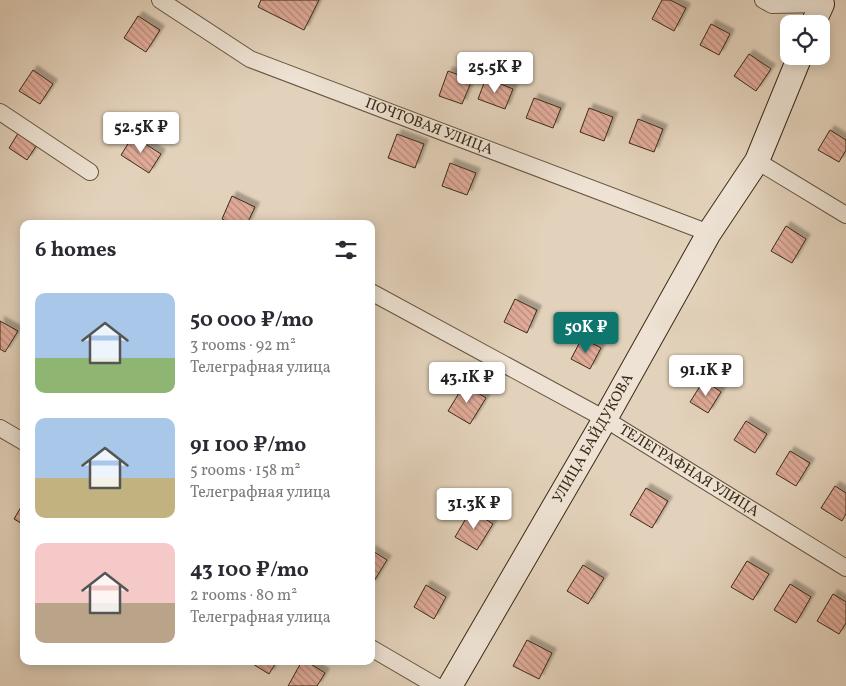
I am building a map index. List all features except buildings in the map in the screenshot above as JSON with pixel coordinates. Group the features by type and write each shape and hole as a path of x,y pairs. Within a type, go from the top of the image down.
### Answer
{"street":[{"name":"ПОЧТОВАЯ УЛИЦА","path":"160,0 250,59 709,234"},
{"path":"763,0 772,5 820,9"},
{"name":"УЛИЦА БАЙДУКОВА","path":"450,686 709,234 757,161 796,65"},
{"path":"0,112 90,172"},
{"path":"757,161 846,215"},
{"name":"ТЕЛЕГРАФНАЯ УЛИЦА","path":"375,294 605,418 846,568"},
{"path":"0,428 20,440"},
{"path":"375,650 436,686"}]}
